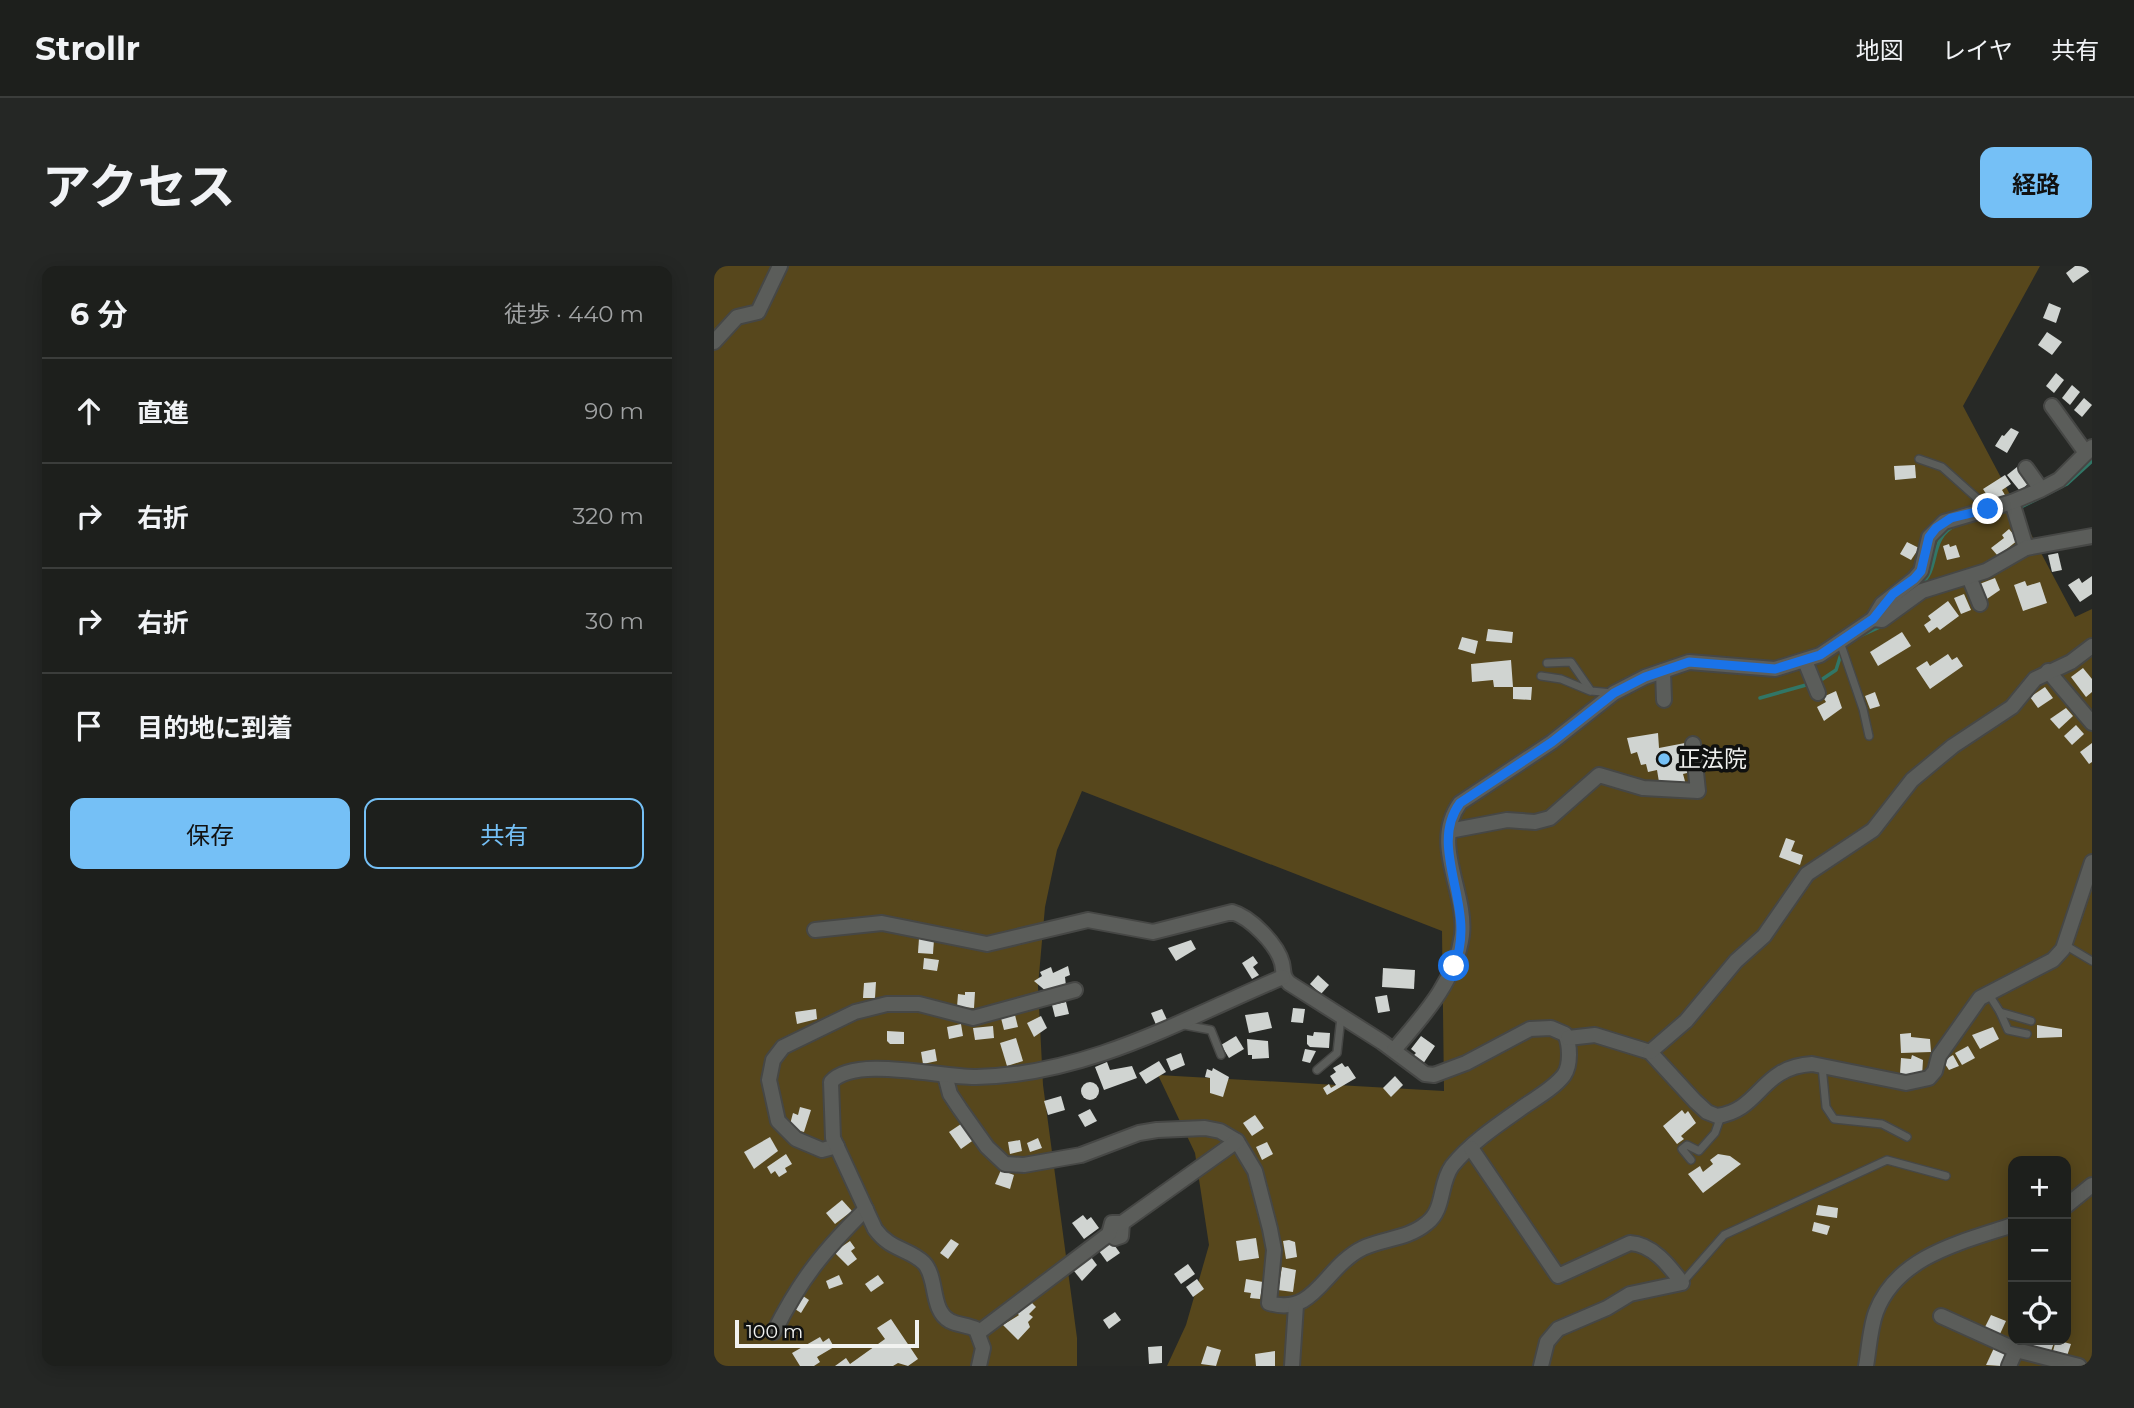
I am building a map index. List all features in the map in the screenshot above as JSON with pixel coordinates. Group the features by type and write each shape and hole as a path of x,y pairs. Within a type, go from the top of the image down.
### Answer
{"street":[{"path":"714,342 737,317 758,312 780,266"},
{"path":"1394,1051 1436,997 1457,958 1462,912 1448,849 1454,811 1460,803 1552,742 1614,693 1663,671 1701,660 1775,669 1842,648 1873,619 1882,604 1921,571 1926,545 1936,528 1951,518 2012,502 2059,480 2089,450 2052,406"},
{"path":"2026,468 2041,489"},
{"path":"2012,502 2026,548"},
{"path":"1873,619 1882,620 1934,586 1986,571 2026,548 2092,537"},
{"path":"1969,577 1980,604"},
{"path":"1650,1052 1686,1021 1736,961 1764,936 1807,874 1873,830 1912,780 1954,746 2012,707 2035,679 2071,662 2092,646"},
{"path":"1805,661 1818,694"},
{"path":"1663,671 1664,700"},
{"path":"2049,671 2092,723"},
{"path":"1449,831 1507,820 1535,822 1550,818 1600,775 1643,788 1698,791 1693,744"},
{"path":"1567,1038 1581,1034 1595,1035 1650,1052 1707,1112 1721,1116 1744,1106 1774,1074 1786,1067 1822,1065 1906,1083 1929,1078 1935,1071 1939,1056 1968,1014 1988,992 2053,960 2065,945 2092,862"},
{"path":"815,930 882,923 987,944 1088,920 1153,932 1232,912 1242,915 1277,951 1283,977"},
{"path":"945,1075 950,1094 960,1109 987,1147 1005,1164 1024,1165 1082,1155 1139,1133 1157,1130 1205,1128 1220,1131 1237,1141 1255,1171 1270,1228 1274,1250 1269,1303 1296,1305 1308,1300 1343,1260 1365,1247 1412,1234 1428,1223 1439,1209 1443,1185 1452,1167 1471,1148 1564,1075 1568,1068 1567,1038 1562,1031 1530,1029 1489,1053 1434,1075 1425,1074 1283,977"},
{"path":"979,1366 983,1348 978,1333 944,1316 931,1272 925,1264 884,1241 866,1209 837,1146 830,1123 831,1082 838,1075 876,1070 1000,1076 1051,1068 1115,1051 1283,977"},
{"path":"837,1146 822,1150 796,1139 778,1121 769,1080 773,1060 783,1047 855,1012 887,1004 919,1004 973,1018 1075,990"},
{"path":"978,1333 1109,1234 1112,1223 1122,1223 1237,1141"},
{"path":"1471,1148 1558,1276 1630,1243 1642,1244 1652,1250 1682,1283"},
{"path":"2071,1202 2092,1185"},
{"path":"774,1332 804,1278 825,1248 866,1209"},
{"path":"1866,1366 1876,1313 1894,1279 1926,1256 2008,1226"},
{"path":"1541,1366 1547,1342 1558,1329 1607,1308 1629,1294 1682,1283"},
{"path":"1292,1366 1296,1305"},
{"path":"1941,1316 2016,1350 2079,1366"},
{"path":"2009,1366 2016,1350"}],"lane":[{"path":"1919,458 1942,467 1988,509"},
{"path":"1842,648 1863,709 1869,736"},
{"path":"1547,663 1571,662 1591,691"},
{"path":"1541,676 1561,679 1591,691 1614,693"},
{"path":"2065,945 2092,961"},
{"path":"1988,992 2008,1030 2027,1034"},
{"path":"2000,1012 2031,1021"},
{"path":"1317,1070 1337,1053 1341,1017"},
{"path":"1180,1024 1211,1030 1221,1055"},
{"path":"1822,1065 1826,1107 1835,1119 1882,1124 1907,1137"},
{"path":"1691,1160 1682,1149 1687,1145 1699,1151 1715,1133 1721,1116"},
{"path":"1682,1283 1724,1235 1887,1160 1946,1176"}],"shaded area":[{"path":"714,266 2040,266 1963,406 2075,617 2092,609 2092,1366 1167,1366 1186,1325 1209,1245 1195,1153 1158,1075 1444,1091 1442,931 1082,791 1057,850 1045,907 1038,986 1043,1085 1077,1338 1077,1366 714,1366"}],"building":[{"path":"2075,266 2086,266 2090,271 2073,283 2066,273"},
{"path":"2049,303 2061,308 2056,323 2043,318"},
{"path":"2047,332 2062,342 2052,355 2038,345"},
{"path":"2056,373 2064,380 2054,393 2046,386"},
{"path":"2072,385 2080,392 2070,405 2062,398"},
{"path":"2084,398 2092,405 2082,417 2074,410"},
{"path":"2011,428 2019,432 2007,453 1995,446"},
{"path":"1915,465 1916,478 1895,480 1894,466"},
{"path":"2017,467 2030,482 2020,491 2007,475"},
{"path":"2005,475 2011,484 2002,490 2005,495 1992,503 1983,489"},
{"path":"2009,529 2018,540 1998,556 1991,548 2004,538 2002,535"},
{"path":"1907,542 1919,548 1911,560 1900,554"},
{"path":"1949,544 1950,547 1956,545 1960,557 1947,560 1943,546"},
{"path":"2058,553 2062,570 2052,572 2048,555"},
{"path":"2092,576 2092,594 2080,602 2068,585 2079,578 2082,583"},
{"path":"1995,578 2000,590 1984,601 1977,585"},
{"path":"2025,581 2027,586 2040,582 2047,603 2023,611 2014,585"},
{"path":"1964,594 1971,610 1961,614 1954,598"},
{"path":"1948,601 1959,616 1940,630 1937,627 1929,633 1924,625 1931,620 1928,616"},
{"path":"1488,629 1513,632 1512,643 1486,641"},
{"path":"1902,632 1911,646 1878,666 1870,652"},
{"path":"1462,637 1478,641 1475,654 1458,649"},
{"path":"1948,654 1952,660 1957,657 1963,666 1930,689 1916,668 1927,661 1930,666"},
{"path":"1511,660 1513,687 1494,687 1493,680 1472,682 1471,664"},
{"path":"2083,668 2092,679 2092,692 2086,697 2071,677"},
{"path":"1513,687 1532,687 1531,700 1513,699"},
{"path":"2045,687 2053,698 2038,708 2030,697"},
{"path":"1836,691 1842,708 1824,721 1817,707 1826,702 1823,697"},
{"path":"1875,692 1880,706 1870,709 1865,696"},
{"path":"2066,708 2073,716 2059,729 2050,719"},
{"path":"2076,725 2084,734 2072,745 2064,736"},
{"name":"正法院","path":"1658,733 1659,748 1685,743 1691,772 1683,774 1686,785 1670,787 1668,781 1659,782 1657,770 1648,772 1646,764 1641,765 1637,752 1631,754 1627,738"},
{"path":"2092,743 2092,762 2089,764 2080,752"},
{"path":"1786,838 1795,841 1791,851 1803,855 1800,865 1779,857"},
{"path":"919,938 934,939 933,954 918,953"},
{"path":"1191,940 1196,949 1176,961 1168,948"},
{"path":"1253,956 1258,963 1253,967 1259,975 1252,979 1242,963"},
{"path":"924,958 939,960 937,971 923,969"},
{"path":"1068,966 1070,975 1065,977 1066,986 1047,992 1034,981 1042,976 1040,972 1051,967 1053,973"},
{"path":"1383,968 1415,970 1414,989 1382,987"},
{"path":"1318,975 1329,985 1321,994 1310,984"},
{"path":"876,982 875,998 863,998 864,983"},
{"path":"965,992 975,992 974,1008 957,1007 958,994 965,995"},
{"path":"1387,995 1390,1011 1378,1013 1375,997"},
{"path":"1066,1002 1069,1014 1055,1017 1052,1005"},
{"path":"1293,1008 1305,1009 1303,1023 1291,1022"},
{"path":"816,1009 817,1019 797,1024 795,1012"},
{"path":"1162,1009 1168,1022 1157,1027 1151,1013"},
{"path":"1268,1012 1272,1028 1249,1033 1245,1015"},
{"path":"1015,1015 1018,1027 1004,1030 1001,1018"},
{"path":"1041,1016 1047,1028 1034,1037 1027,1023"},
{"path":"961,1024 963,1036 949,1039 947,1027"},
{"path":"2037,1025 2062,1029 2062,1037 2037,1038"},
{"path":"993,1026 994,1038 975,1040 973,1028"},
{"path":"1993,1027 1999,1039 1980,1049 1972,1035"},
{"path":"887,1031 904,1032 904,1044 890,1044 887,1041"},
{"path":"1314,1032 1330,1033 1329,1048 1310,1047 1307,1044 1307,1035 1313,1036"},
{"path":"1911,1033 1911,1037 1930,1039 1931,1052 1901,1053 1900,1034"},
{"path":"1236,1036 1244,1049 1229,1058 1221,1045"},
{"path":"1421,1036 1435,1046 1423,1064 1413,1056 1416,1053 1411,1049"},
{"path":"1016,1038 1023,1061 1007,1066 1000,1043"},
{"path":"1247,1039 1268,1041 1269,1058 1252,1059 1252,1055 1248,1055"},
{"path":"1968,1046 1975,1058 1962,1065 1955,1053"},
{"path":"935,1049 937,1061 923,1064 921,1052"},
{"path":"1305,1049 1316,1051 1310,1063 1302,1061"},
{"path":"1181,1053 1185,1065 1171,1071 1166,1059"},
{"path":"1912,1055 1923,1060 1922,1076 1900,1074 1901,1058 1911,1059"},
{"path":"1953,1055 1959,1066 1949,1070 1943,1061"},
{"path":"1159,1061 1166,1072 1146,1084 1139,1073"},
{"path":"1107,1062 1110,1070 1132,1066 1137,1078 1104,1090 1095,1067"},
{"path":"1342,1063 1345,1067 1348,1066 1356,1078 1327,1095 1323,1088 1329,1084 1331,1088 1336,1085 1330,1076 1336,1072 1333,1068"},
{"path":"1213,1068 1229,1077 1223,1097 1210,1093 1210,1078 1205,1077 1207,1069 1212,1071"},
{"path":"1395,1076 1403,1085 1391,1097 1383,1088"},
{"path":"1090,1082 1096,1085 1099,1091 1096,1097 1090,1100 1084,1097 1081,1091 1084,1085"},
{"path":"1061,1096 1065,1110 1048,1115 1044,1101"},
{"path":"800,1107 811,1110 804,1132 789,1128 793,1113 798,1115"},
{"path":"1090,1109 1097,1121 1085,1127 1078,1115"},
{"path":"1682,1110 1685,1114 1688,1111 1696,1123 1681,1136 1684,1139 1677,1144 1663,1126"},
{"path":"1255,1115 1264,1128 1252,1136 1243,1123"},
{"path":"964,1122 975,1139 961,1149 949,1132"},
{"path":"770,1137 778,1151 754,1169 744,1152"},
{"path":"1038,1138 1042,1148 1030,1152 1027,1143"},
{"path":"1020,1140 1022,1151 1010,1154 1008,1142"},
{"path":"1267,1142 1273,1154 1262,1160 1256,1147"},
{"path":"786,1154 792,1164 785,1168 787,1172 779,1177 775,1171 771,1174 767,1167"},
{"path":"1718,1154 1730,1156 1741,1164 1703,1193 1688,1174 1700,1166 1703,1172 1713,1164 1710,1160"},
{"path":"1001,1170 1014,1175 1010,1189 995,1184"},
{"path":"842,1200 852,1211 835,1224 826,1213"},
{"path":"1818,1205 1838,1208 1837,1218 1816,1215"},
{"path":"1083,1215 1087,1220 1091,1217 1099,1228 1084,1239 1072,1223"},
{"path":"1814,1222 1830,1226 1827,1235 1812,1231"},
{"path":"1256,1238 1259,1258 1239,1261 1236,1241"},
{"path":"951,1239 959,1244 948,1259 940,1253"},
{"path":"850,1241 855,1248 851,1251 857,1259 848,1266 834,1252"},
{"path":"1283,1241 1295,1242 1297,1257 1286,1259"},
{"path":"1112,1242 1120,1253 1107,1262 1099,1251"},
{"path":"1091,1257 1097,1265 1082,1281 1074,1271"},
{"path":"1188,1264 1195,1274 1181,1284 1174,1274"},
{"path":"1282,1267 1296,1270 1293,1292 1278,1290"},
{"path":"839,1275 843,1284 829,1289 826,1281"},
{"path":"878,1275 884,1283 871,1292 865,1284"},
{"path":"1197,1279 1204,1289 1193,1297 1186,1287"},
{"path":"1246,1279 1263,1282 1260,1299 1250,1298 1251,1293 1244,1292"},
{"path":"800,1294 809,1300 801,1313 792,1307"},
{"path":"1028,1299 1036,1307 1029,1314 1033,1317 1028,1322 1030,1327 1018,1340 1003,1325 1019,1315 1016,1312"},
{"path":"1115,1312 1121,1320 1109,1329 1103,1320"},
{"path":"1991,1315 2006,1321 2000,1334 1985,1327"},
{"path":"891,1319 918,1359 908,1366 898,1363 893,1366 835,1366 846,1358 850,1364 885,1339 877,1328"},
{"path":"820,1337 823,1342 829,1338 834,1347 817,1357 820,1362 814,1366 800,1366 792,1353"},
{"path":"2031,1345 2053,1345 2051,1351"},
{"path":"2055,1345 2071,1345 2067,1356 2053,1351"},
{"path":"1162,1346 1162,1363 1149,1364 1148,1347"},
{"path":"1207,1346 1221,1350 1216,1366 1201,1364"},
{"path":"1994,1348 2005,1353 2001,1366 1986,1365"},
{"path":"1275,1351 1275,1366 1256,1366 1255,1354"}],"waterway":[{"path":"2021,507 2067,484 2092,461"},
{"path":"1991,515 2006,511"},
{"path":"1919,586 1930,571 1941,538 1956,525"},
{"path":"1858,637 1882,626"},
{"path":"1818,682 1836,670 1842,651"},
{"path":"1760,698 1806,685"}],"place":[{"name":"正法院","path":"1664,759"}],"route":[{"path":"1454,966 1462,932 1462,912 1453,878 1448,834 1454,811 1460,803 1477,789 1552,742 1632,682 1701,660 1775,669 1820,655 1873,619 1882,604 1914,579 1921,571 1926,545 1936,528 1951,518 1988,509"}]}
